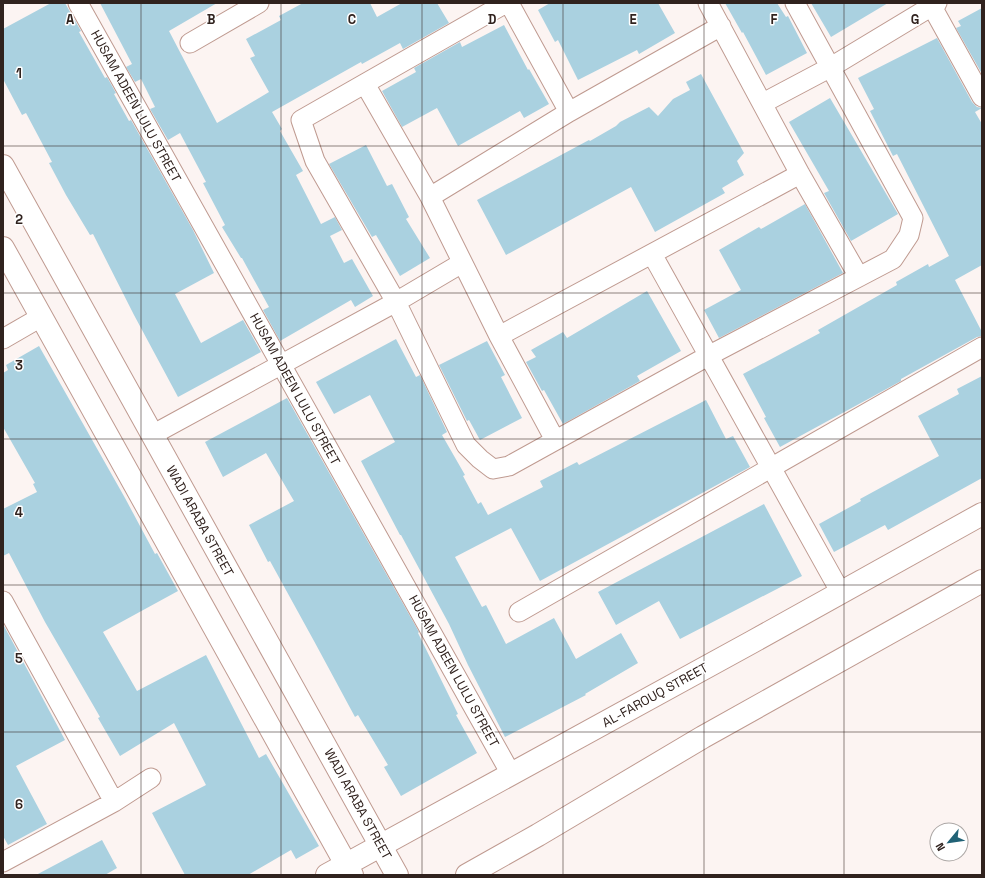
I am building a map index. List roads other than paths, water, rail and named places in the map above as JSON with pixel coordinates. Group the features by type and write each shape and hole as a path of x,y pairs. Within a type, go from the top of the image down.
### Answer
{"main road":[{"name":"WADI ARABA STREET","path":"3,166 398,875"},
{"path":"3,248 349,870"},
{"name":"AL-FAROUQ STREET","path":"327,875 349,870 381,846 982,514"},
{"path":"466,875 538,835 703,737 982,581"}],"street":[{"name":"HUSAM ADEEN LULU STREET","path":"78,3 512,774"},
{"path":"190,43 259,3"},
{"path":"569,112 508,3 301,120 315,161 396,302 466,445 493,469 509,466 708,356 893,259 909,235 913,218 795,3"},
{"path":"708,3 800,174 859,277"},
{"path":"763,103 831,67 933,4 982,97"},
{"path":"430,197 569,112 721,26"},
{"path":"365,84 430,197 499,336 554,440"},
{"path":"499,336 800,174"},
{"path":"652,254 841,593"},
{"path":"152,435 396,302 462,263"},
{"path":"3,339 41,317"},
{"path":"519,612 982,347"},
{"path":"3,601 114,802"},
{"path":"3,862 114,802 151,778"}]}
